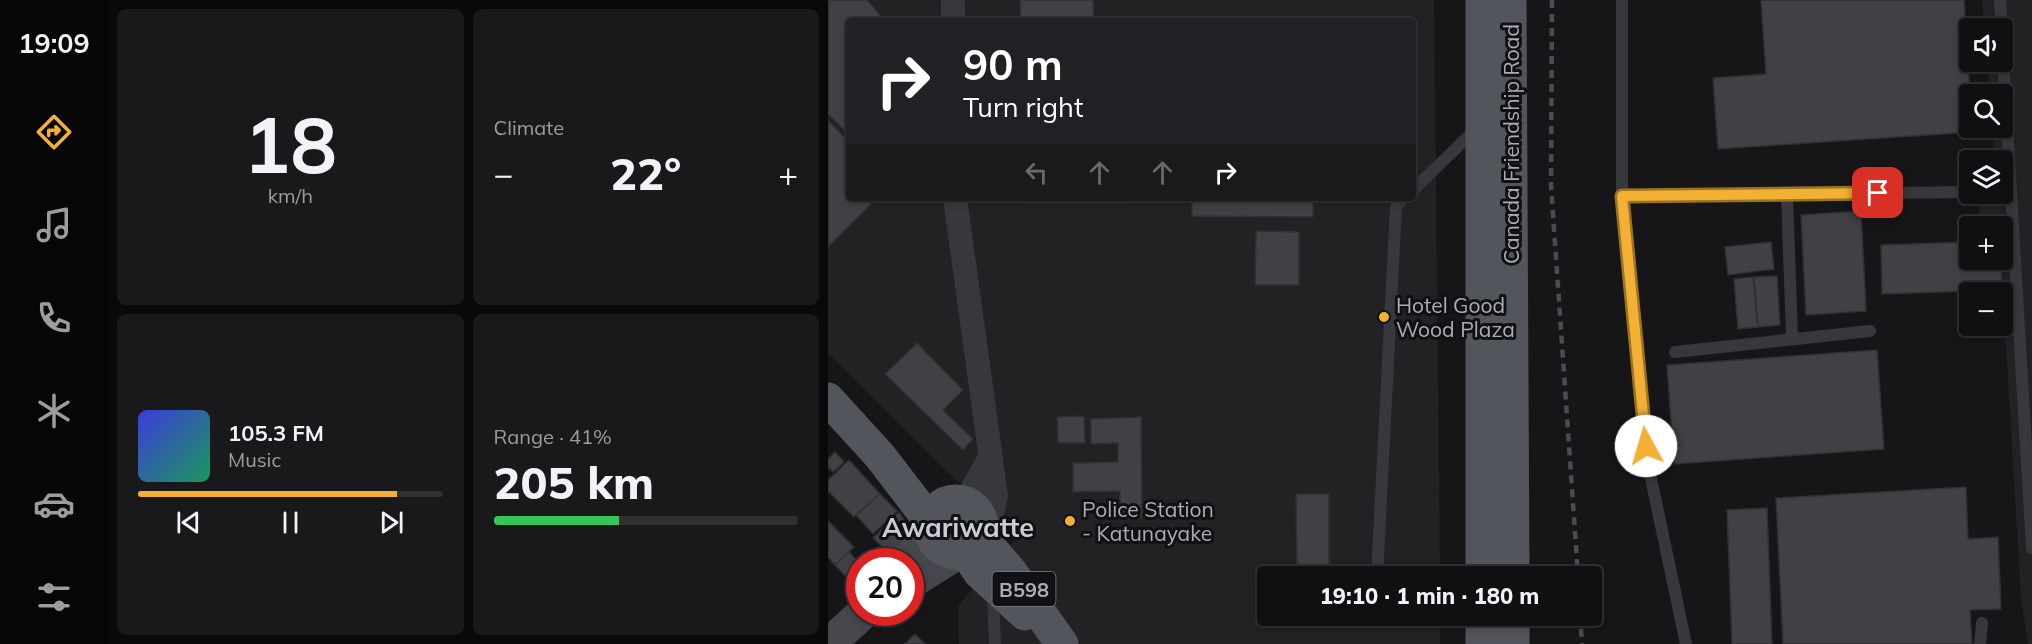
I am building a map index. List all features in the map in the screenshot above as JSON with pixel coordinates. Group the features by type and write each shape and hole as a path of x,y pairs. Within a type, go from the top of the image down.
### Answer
{"main road":[{"name":"Canada Friendship Road","path":"1482,0 1482,566"},
{"name":"Canada Friendship Road","path":"1510,0 1513,566"},
{"name":"B598","path":"828,399 880,456 957,528 1011,572 1062,644"},
{"name":"B598","path":"957,528 979,572 1057,644"},
{"path":"924,549 957,528"},
{"path":"924,567 957,528"},
{"path":"829,644 849,626"},
{"path":"1482,626 1482,644"},
{"path":"1513,626 1513,644"}],"street":[{"path":"953,0 953,18"},
{"path":"955,201 990,457 957,528"}],"lane":[{"path":"1622,0 1622,196 1649,469 1686,644"},
{"path":"2000,0 2001,18"},
{"path":"2003,72 2006,150"},
{"path":"1416,187 1482,123"},
{"path":"1622,196 1959,192"},
{"path":"1787,194 1792,338"},
{"path":"1378,566 1396,206 1401,201"},
{"path":"2008,204 2026,355 2032,548"},
{"path":"1675,352 1870,331"},
{"path":"993,585 994,644"},
{"path":"1980,644 1982,622"}],"shaded area":[{"path":"828,0 1434,0 1440,566 1257,566 1257,626 1440,626 1440,644 959,644 958,606 1019,535 945,470 828,353"},
{"path":"1982,0 2032,0 2032,644 2028,644 2021,598 2005,336 2013,336 2013,282 2002,282 2002,270 2013,270 2013,216 1979,216 1979,204 2013,204 2013,150 1994,150 1993,138 2013,138 2013,84 1989,84 1988,72 2013,72 2013,18 1983,18"}],"building":[{"path":"828,0 867,0 881,16 879,18 846,18 846,132 828,114"},
{"path":"1020,0 1093,0 1094,18 1021,18"},
{"path":"1761,0 1964,0 1965,18 1959,18 1959,72 1969,72 1969,84 1959,84 1959,133 1718,149 1713,78 1766,74"},
{"path":"828,120 846,139 846,201 874,201 828,247"},
{"path":"1027,201 1130,201 1130,203 1027,203"},
{"path":"1192,201 1313,201 1313,217 1192,216"},
{"path":"1861,211 1866,311 1806,315 1801,215"},
{"path":"1256,231 1299,232 1299,285 1255,285"},
{"path":"1771,242 1774,269 1728,275 1725,247"},
{"path":"1959,242 1959,270 2001,270 2002,282 1959,282 1959,291 1882,294 1881,245"},
{"path":"1777,276 1780,325 1758,327 1754,277"},
{"path":"1753,277 1758,327 1738,329 1734,279"},
{"path":"917,343 963,390 943,410 973,439 963,450 885,374"},
{"path":"1877,350 1884,449 1674,464 1667,365"},
{"path":"1084,416 1085,443 1058,443 1057,417"},
{"path":"1141,417 1142,518 1120,519 1120,491 1073,492 1073,463 1118,462 1118,443 1091,444 1091,419"},
{"path":"835,452 844,462 833,472 828,467 828,459"},
{"path":"849,460 880,494 854,517 828,491 828,480"},
{"path":"1966,487 1968,539 1998,537 2001,609 1970,610 1972,644 1783,644 1776,498"},
{"path":"880,494 897,511 873,534 856,515"},
{"path":"1296,494 1329,494 1329,566 1297,566"},
{"path":"1767,508 1772,644 1732,644 1727,510"},
{"path":"899,512 909,528 907,538 900,548 884,548 873,538"},
{"path":"828,521 854,547 846,548 846,555 835,565 828,557"},
{"path":"846,555 846,577 835,565"},
{"path":"915,634 925,644 904,644 906,643"}],"railway":[{"path":"1552,0 1551,185 1577,566"},
{"path":"1581,626 1582,644"}],"place":[{"name":"Hotel Good Wood Plaza","path":"1384,317"},
{"name":"Police Station - Katunayake","path":"1070,521"}],"district":[{"name":"Awariwatte","path":"958,527"}],"route":[{"path":"1646,446 1622,196 1878,193"}]}
